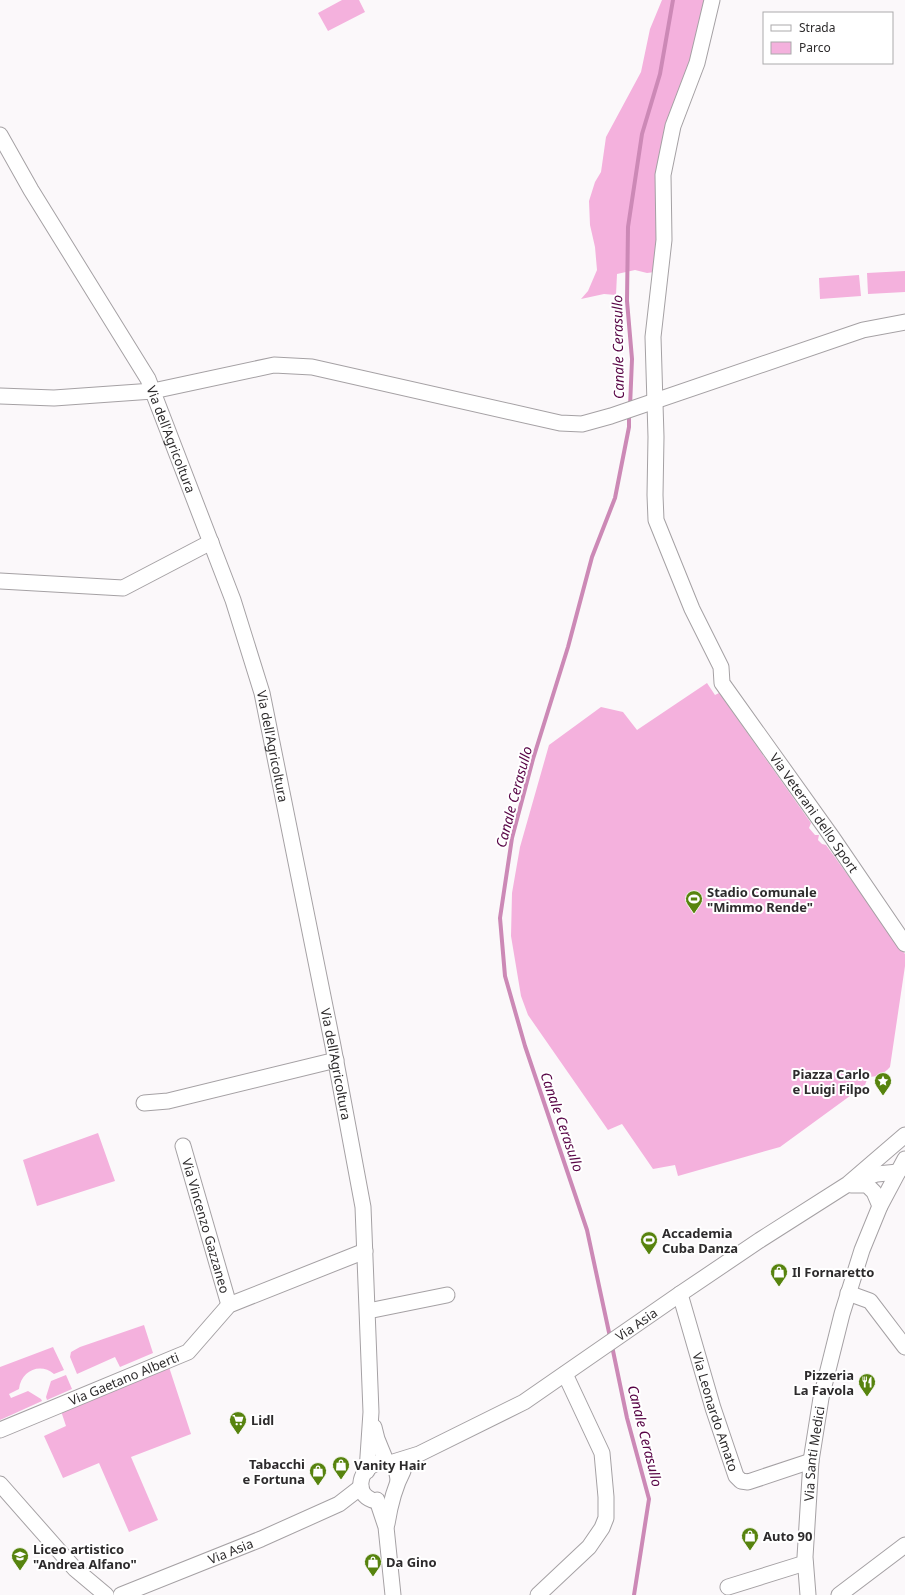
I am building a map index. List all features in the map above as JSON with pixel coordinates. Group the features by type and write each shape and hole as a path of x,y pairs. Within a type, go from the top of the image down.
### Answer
{"street":[{"path":"655,401 653,337 664,240 664,174 673,126 697,64 712,0"},
{"name":"Via dell'Agricoltura","path":"0,135 31,190 148,379 233,600 262,693 336,1060 362,1207 368,1311 371,1412 367,1471"},
{"path":"0,396 54,398 153,391 274,365 312,367 560,423 582,424 611,416 863,330 905,322"},
{"name":"Via Veterani dello Sport","path":"655,401 656,520 692,609 720,667 722,682 832,837 905,944"},
{"path":"0,581 123,588 211,542"},
{"path":"144,1103 168,1101 336,1060"},
{"name":"Via Asia","path":"388,1462 419,1454 524,1402 760,1240 848,1184 905,1135"},
{"name":"Via Vincenzo Gazzaneo","path":"183,1146 229,1305"},
{"path":"877,1158 888,1159 894,1163 898,1172"},
{"name":"Via Santi Medici","path":"808,1595 805,1563 811,1461 822,1398 848,1293 862,1250 880,1206 905,1159"},
{"name":"Via Asia","path":"848,1184 877,1174 898,1172"},
{"path":"848,1184 867,1185 874,1192 880,1206"},
{"name":"Via Gaetano Alberti","path":"0,1430 188,1352 229,1305 365,1251"},
{"path":"848,1293 870,1301 905,1347"},
{"name":"Via Leonardo Amato","path":"680,1294 713,1408 736,1476 741,1480 748,1482 811,1461"},
{"path":"368,1311 447,1295"},
{"path":"538,1595 589,1547 602,1528 606,1518 606,1497 602,1453 565,1374"},
{"name":"Via dell'Agricoltura","path":"371,1412 377,1439 388,1462"},
{"name":"Via Asia","path":"397,1485 406,1467 419,1454"},
{"path":"393,1595 386,1527 390,1503 397,1485 397,1470 388,1462 372,1465 362,1478 360,1487 366,1498 375,1500 389,1496 397,1485"},
{"path":"0,1484 75,1568 106,1595"},
{"name":"Via Asia","path":"122,1595 261,1539 339,1504 360,1487"},
{"path":"375,1500 386,1527"},
{"name":"Via Asia","path":"339,1504 375,1500"},
{"path":"839,1595 905,1545"},
{"path":"728,1587 805,1563"}],"green space":[{"path":"342,0 359,0 365,12 328,31 318,13"},
{"path":"662,0 706,0 658,225 655,272 647,273 635,270 617,274 616,295 604,294 581,299 588,291 597,270 595,247 590,225 589,201 595,182 601,172 606,137 641,72 650,29"},
{"path":"905,271 905,292 868,294 867,273"},
{"path":"859,275 861,296 820,299 819,278"},
{"name":"Stadio Comunale \"Mimmo Rende\"","path":"707,683 715,695 719,693 722,697 811,823 809,828 815,835 819,835 818,840 822,844 826,845 905,954 905,966 890,1067 885,1072 880,1075 868,1077 865,1085 780,1147 678,1176 675,1165 653,1169 622,1124 608,1130 528,1015 521,996 511,936 512,893 520,847 549,745 601,707 623,712 637,730"},
{"path":"98,1133 115,1181 37,1206 23,1160"},
{"path":"144,1325 153,1353 120,1367 115,1357 77,1374 70,1357 71,1352 80,1347"},
{"path":"53,1347 64,1370 54,1374 49,1370 32,1370 23,1377 19,1389 9,1394 11,1398 28,1391 42,1401 0,1420 0,1367"},
{"path":"168,1364 191,1434 131,1457 158,1520 129,1532 99,1463 63,1478 44,1436 66,1426 61,1411"},
{"path":"66,1375 72,1389 47,1400 46,1397 51,1381"}],"waterway":[{"name":"Canale Cerasullo","path":"630,407 632,359 627,301 628,227 642,134 660,74 673,0"},
{"name":"Canale Cerasullo","path":"610,1337 587,1230 525,1046 505,976 500,918 512,838 533,759 568,647 592,557 615,498 629,427 629,413"},
{"name":"Canale Cerasullo","path":"612,1346 627,1418 649,1499 634,1595"}],"place":[{"name":"Stadio Comunale \"Mimmo Rende\"","path":"694,914"},
{"name":"Piazza Carlo e Luigi Filpo","path":"883,1096"},
{"name":"Accademia Cuba Danza","path":"649,1255"},
{"name":"Il Fornaretto","path":"779,1287"},
{"name":"Pizzeria La Favola","path":"867,1397"},
{"name":"Lidl","path":"238,1435"},
{"name":"Vanity Hair","path":"341,1480"},
{"name":"Tabacchi e Fortuna","path":"318,1486"},
{"name":"Auto 90","path":"750,1551"},
{"name":"Liceo artistico \"Andrea Alfano\"","path":"20,1571"},
{"name":"Da Gino","path":"373,1577"}]}
